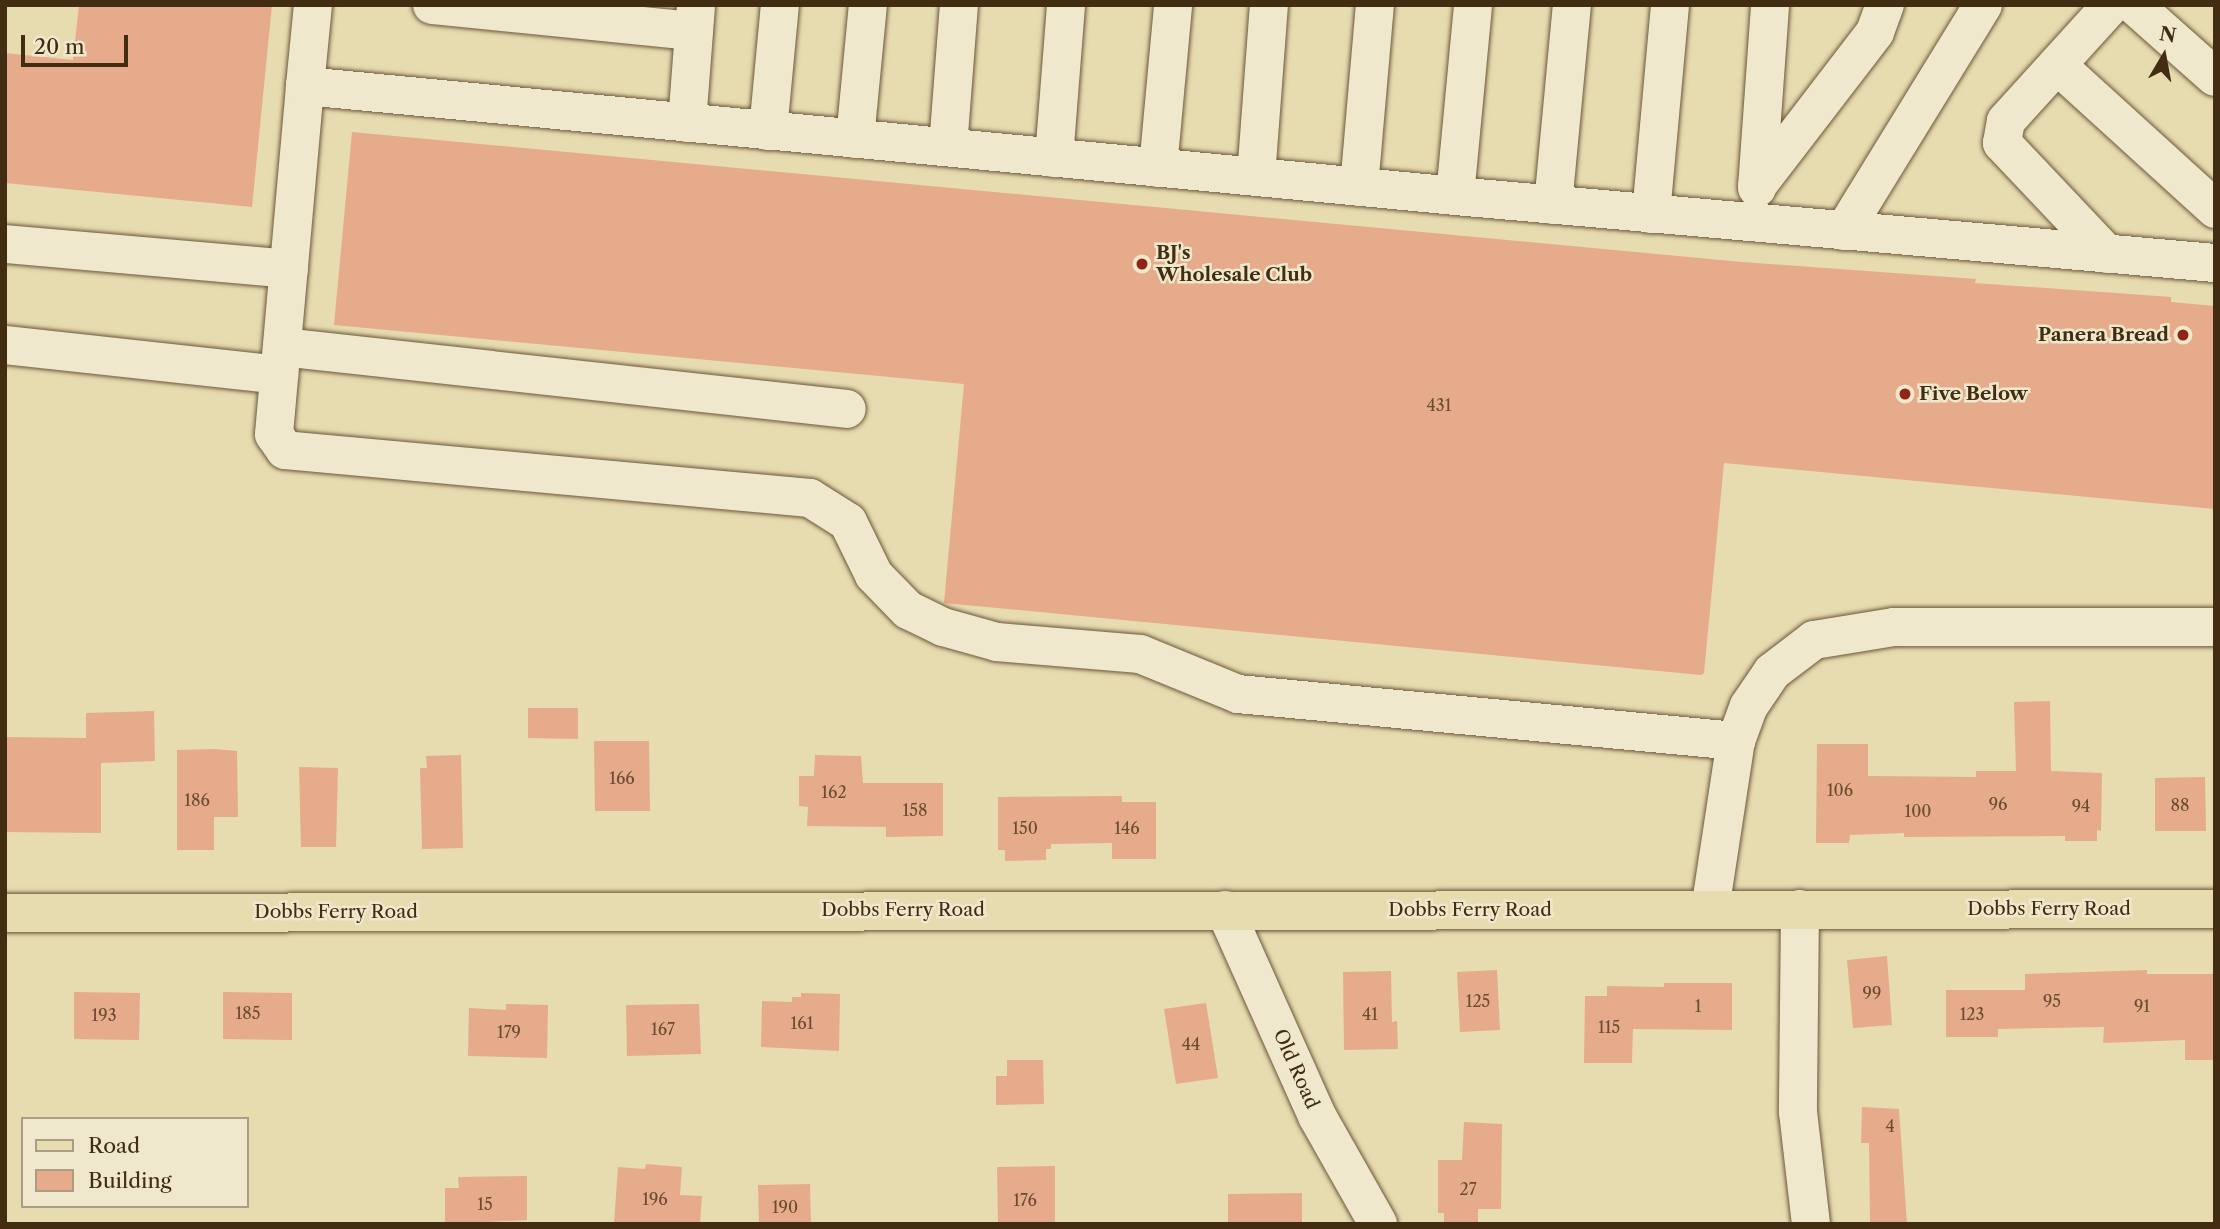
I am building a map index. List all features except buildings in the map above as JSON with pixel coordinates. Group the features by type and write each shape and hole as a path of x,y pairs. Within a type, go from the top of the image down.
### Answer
{"main road":[{"name":"Dobbs Ferry Road","path":"5,913 2215,909"}],"street":[{"path":"313,5 274,435 285,450 810,498 848,522 874,575 908,610 943,626 998,642 1140,654 1237,694 1736,741"},
{"path":"432,5 695,18 687,123"},
{"path":"768,131 780,5"},
{"path":"855,139 867,5"},
{"path":"948,148 959,5"},
{"path":"1054,158 1066,5"},
{"path":"1158,168 1173,5"},
{"path":"1256,177 1269,5"},
{"path":"1359,187 1375,5"},
{"path":"1455,196 1473,5"},
{"path":"1553,205 1572,5"},
{"path":"1651,214 1670,5"},
{"path":"1754,204 1770,5"},
{"path":"1754,204 1875,32 1885,5"},
{"path":"1844,231 1983,5"},
{"path":"2107,254 2002,144 2006,121 2111,5"},
{"path":"2134,5 2215,77"},
{"path":"2057,65 2215,209"},
{"path":"305,86 1651,214 1754,204 1844,231 2215,263"},
{"path":"5,244 289,269"},
{"path":"5,345 280,361 847,409"},
{"path":"1710,909 1736,741 1749,706 1772,672 1814,640 1894,627 2215,627"},
{"name":"Old Road","path":"1224,909 1317,1116 1378,1224"},
{"path":"1800,909 1798,1112 1811,1224"}],"place":[{"name":"BJ's Wholesale Club","path":"1142,264"},
{"name":"Panera Bread","path":"2183,335"},
{"name":"Five Below","path":"1905,394"}]}
